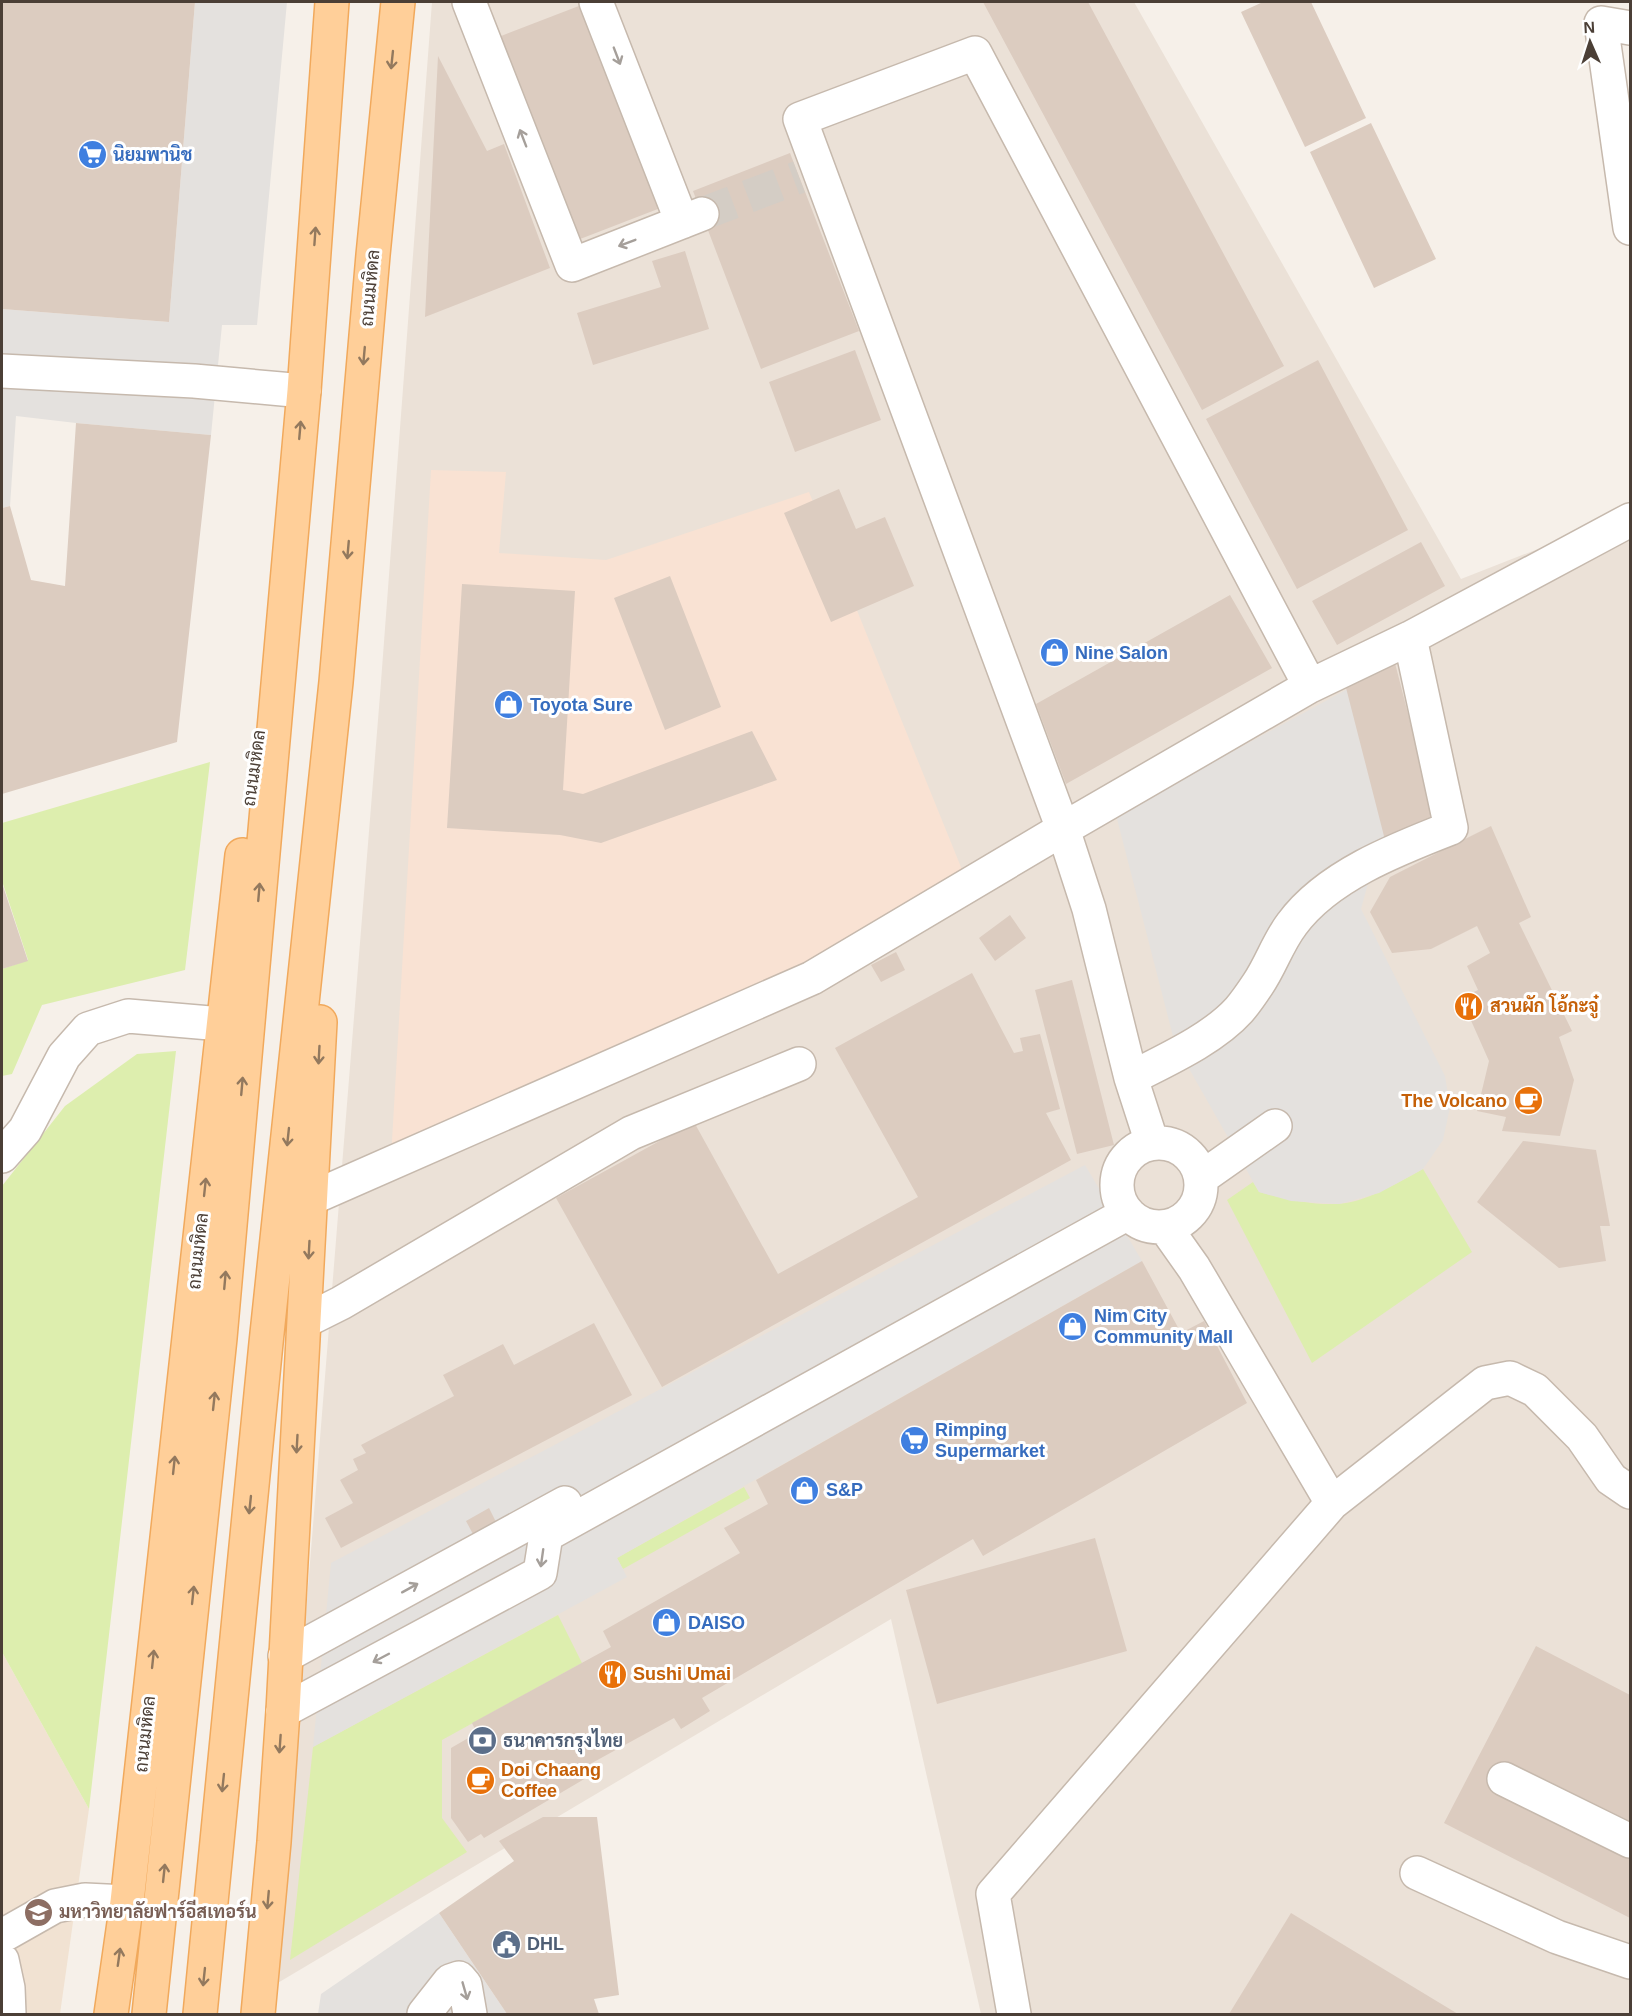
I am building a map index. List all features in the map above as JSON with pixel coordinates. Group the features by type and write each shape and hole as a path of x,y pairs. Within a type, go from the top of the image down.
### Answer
{"main road":[{"name":"ถนนมหิดล","path":"149,2014 220,1338 304,391 332,2"},
{"name":"ถนนมหิดล","path":"200,2014 266,1343 336,682 373,255 398,2"},
{"name":"ถนนมหิดล","path":"111,2014 127,1902 235,902 295,488"},
{"name":"ถนนมหิดล","path":"258,2014 274,1842 283,1711 312,1198 336,682"}],"street":[{"path":"469,2 572,264 692,218 596,2"},
{"path":"1630,28 1601,23 1630,228"},
{"path":"1152,1143 1131,1078 1089,909 1063,829 809,173 800,119 975,53 1310,686"},
{"path":"2,371 194,381 304,391"},
{"path":"312,1198 812,978 1310,686 1410,638 1630,520"},
{"path":"1131,1078 1176,1055 1215,1030 1239,1011 1260,982 1292,924 1329,889 1368,863 1451,828 1410,638"},
{"path":"2,1156 25,1130 64,1056 88,1029 128,1016 222,1024"},
{"path":"305,1321 341,1303 631,1133 799,1064"},
{"path":"1201,1178 1275,1126"},
{"path":"1152,1143 1169,1144 1184,1150 1195,1163 1201,1178 1201,1195 1193,1210 1181,1221 1165,1227 1149,1226 1133,1219 1124,1207 1117,1191 1117,1175 1124,1160 1137,1148 1152,1143"},
{"path":"285,1656 1124,1207"},
{"path":"283,1711 540,1573 546,1535 1124,1207"},
{"path":"1165,1227 1194,1268 1332,1503"},
{"path":"1014,2014 993,1894 1332,1503 1485,1383 1510,1378 1535,1390 1582,1437 1611,1479 1630,1492"},
{"path":"1504,1779 1630,1841"},
{"path":"1417,1873 1557,1936 1630,1962"},
{"path":"2,1936 55,1905 85,1900 127,1902"},
{"path":"2,1960 8,1989 9,2014"},
{"path":"424,2014 450,1981 459,1978 465,1985 470,2014"}],"shaded area":[{"path":"195,2 287,2 257,325 222,325 211,435 16,416 10,506 2,508 2,309 169,322"},
{"path":"432,2 1134,2 1461,579 1630,513 1630,2014 981,2014 891,1619 276,1984 380,695"},
{"path":"431,470 506,472 499,553 606,560 809,492 965,877 824,959 391,1158"},
{"path":"1388,667 1435,839 1370,876 1361,909 1445,1076 1450,1107 1443,1140 1423,1169 1379,1193 1339,1204 1291,1201 1259,1192 1175,1044 1116,815"},
{"path":"1085,1165 1142,1261 617,1558 627,1577 313,1747 331,1563"},
{"name":"มหาวิทยาลัยฟาร์อีสเทอร์น","path":"2,1652 89,1809 60,2014 2,2014"},
{"path":"439,1913 507,2014 318,2014 321,1994"}],"green space":[{"path":"210,762 185,970 42,1005 12,1074 2,1076 2,969 28,960 2,881 2,823"},
{"path":"176,1051 89,1809 2,1652 2,1186 65,1106 137,1054"},
{"path":"1423,1169 1472,1252 1312,1363 1227,1200 1253,1182 1259,1192 1288,1199 1317,1204 1348,1203 1382,1191"},
{"path":"744,1487 750,1498 623,1569 617,1558"},
{"path":"558,1615 582,1663 442,1740 442,1818 467,1852 290,1960 313,1747"}],"building":[{"name":"นิยมพานิช","path":"2,2 195,2 169,322 2,309"},
{"path":"983,2 1088,2 1284,366 1202,410"},
{"path":"1263,2 1311,2 1366,118 1305,147 1241,12"},
{"path":"584,4 663,207 575,241 496,38"},
{"path":"438,56 487,151 504,144 550,268 425,317"},
{"path":"1371,123 1436,259 1374,288 1310,152"},
{"path":"790,153 859,331 761,369 693,191"},
{"path":"685,251 709,329 593,365 577,313 661,287 652,261"},
{"path":"855,350 881,420 795,452 769,382"},
{"path":"1318,360 1408,530 1297,589 1206,419"},
{"path":"76,423 211,435 177,742 2,794 2,508 10,506 31,580 65,586"},
{"path":"839,489 856,529 885,517 914,586 831,622 784,513"},
{"path":"1421,542 1445,586 1337,645 1312,601"},
{"path":"670,576 721,707 665,730 614,598"},
{"path":"462,584 575,591 563,790 583,794 752,731 777,780 601,843 560,835 447,828"},
{"path":"1230,595 1272,668 1066,784 1036,704"},
{"path":"1395,663 1437,827 1385,840 1343,676"},
{"path":"1491,826 1531,917 1519,923 1572,1031 1559,1037 1574,1080 1560,1136 1502,1131 1506,1117 1477,1111 1489,1061 1461,998 1478,990 1467,966 1490,953 1477,926 1431,949 1392,953 1370,912 1390,877 1445,849 1440,840 1459,842"},
{"path":"2,883 28,961 2,969"},
{"path":"1010,915 1026,938 995,961 979,938"},
{"path":"896,952 905,970 881,982 871,965"},
{"path":"972,973 1014,1053 1023,1051 1020,1038 1040,1034 1060,1109 1046,1113 1071,1160 662,1387 556,1198 694,1122 778,1274 918,1197 835,1048"},
{"path":"1072,980 1114,1145 1077,1154 1035,990"},
{"path":"1523,1141 1596,1150 1610,1226 1600,1226 1606,1261 1559,1268 1477,1202"},
{"path":"1142,1261 1181,1333 1204,1321 1247,1403 983,1556 973,1539 702,1698 710,1711 681,1729 674,1718 581,1769 586,1778 484,1838 481,1834 468,1842 451,1818 451,1748 477,1733 472,1723 611,1647 603,1631 740,1553 724,1528 768,1504 756,1480"},
{"path":"594,1323 632,1395 341,1548 325,1518 353,1503 340,1480 358,1470 353,1459 366,1453 361,1445 454,1396 443,1375 503,1344 514,1365"},
{"path":"489,1508 497,1524 474,1536 466,1521"},
{"path":"1095,1538 1127,1651 937,1704 906,1590"},
{"path":"1536,1646 1630,1695 1630,1918 1444,1823"},
{"path":"543,1817 597,1817 619,1995 594,1999 599,2014 507,2014 439,1913 514,1861 499,1841"},
{"path":"1291,1913 1458,2014 1229,2014"}],"tunnel":[{"path":"702,214 799,177"}],"place":[{"name":"นิยมพานิช","path":"92,155"},
{"name":"Nine Salon","path":"1054,653"},
{"name":"Toyota Sure","path":"509,705"},
{"name":"สวนผัก โอ้กะจู๋","path":"1469,1006"},
{"name":"The Volcano","path":"1528,1101"},
{"name":"Nim City Community Mall","path":"1073,1326"},
{"name":"Rimping Supermarket","path":"914,1440"},
{"name":"S&P","path":"805,1490"},
{"name":"DAISO","path":"667,1623"},
{"name":"Sushi Umai","path":"612,1674"},
{"name":"ธนาคารกรุงไทย","path":"482,1741"},
{"name":"Doi Chaang Coffee","path":"480,1780"},
{"name":"มหาวิทยาลัยฟาร์อีสเทอร์น","path":"38,1912"},
{"name":"DHL","path":"506,1944"}]}
